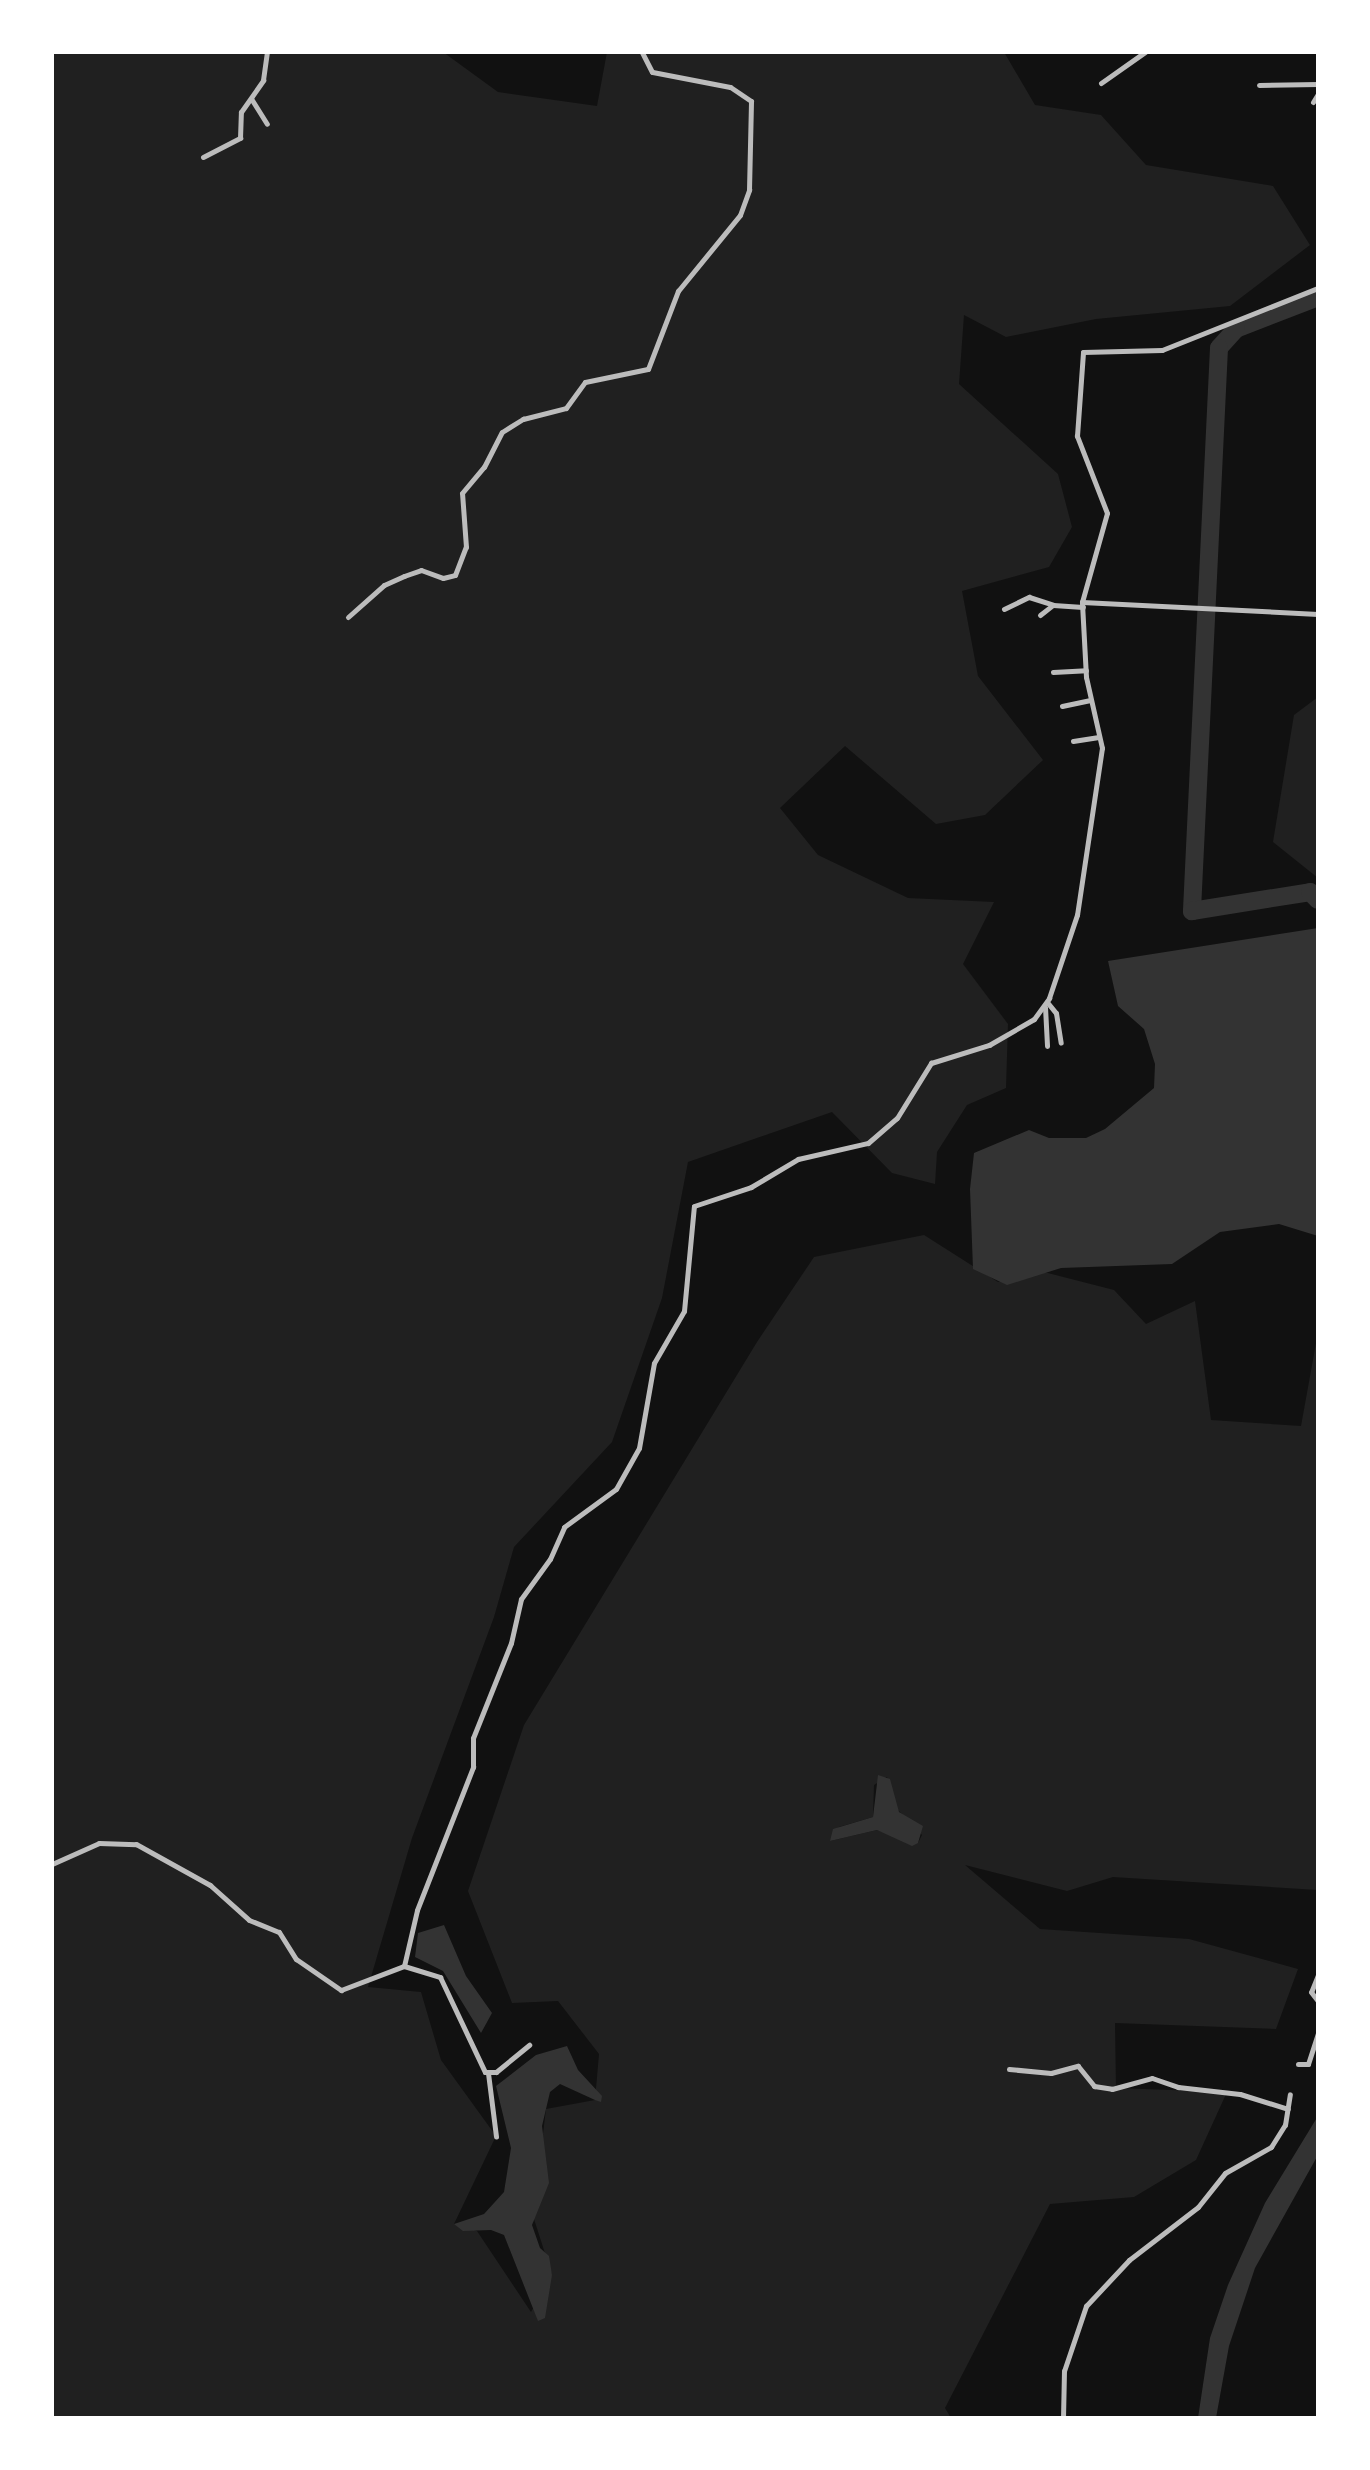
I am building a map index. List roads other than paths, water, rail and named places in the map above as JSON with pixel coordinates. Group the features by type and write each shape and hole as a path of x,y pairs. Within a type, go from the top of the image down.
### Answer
{"street":[{"path":"203,157 240,138 239,118 266,74 267,52"},
{"path":"348,617 384,585 404,576 421,570 443,578 455,575 466,547 462,493 484,467 502,432 523,419 566,408 585,382 648,369 678,291 740,215 749,190 751,101 730,87 652,72 642,52"},
{"path":"1101,83 1145,52"},
{"path":"1259,85 1318,84"},
{"path":"1313,102 1318,94"},
{"path":"252,100 267,124"},
{"path":"1047,1046 1046,1005 1077,915 1101,755 1086,670 1082,604 1107,523 1104,502 1077,436 1083,352 1162,350 1318,288"},
{"path":"1004,609 1029,597 1053,605 1318,614"},
{"path":"1040,615 1053,605"},
{"path":"1053,672 1086,670"},
{"path":"1062,706 1090,700"},
{"path":"1073,741 1099,737"},
{"path":"1046,1005 1056,1013 1061,1043"},
{"path":"404,1966 417,1910 473,1767 473,1738 511,1643 521,1599 550,1559 564,1527 616,1489 639,1448 654,1363 684,1311 694,1206 751,1187 798,1159 868,1143 897,1118 931,1063 989,1045 1046,1005"},
{"path":"52,1864 99,1843 136,1844 210,1885 249,1920 279,1932 296,1959 341,1990 404,1966 429,1970 446,1983 466,2025 473,2056 488,2073 496,2136"},
{"path":"1318,1975 1311,1992 1318,2001"},
{"path":"1298,2064 1308,2064 1318,2033"},
{"path":"488,2073 529,2045"},
{"path":"1009,2069 1051,2073 1078,2066 1094,2086 1112,2089 1159,2078 1178,2087 1240,2094 1289,2110"},
{"path":"1063,2418 1064,2371 1086,2306 1129,2260 1198,2207 1225,2173 1271,2147 1289,2110 1290,2094"}],"waterway":[{"path":"1318,297 1236,329 1219,348 1192,911 1310,892 1318,900"}]}
